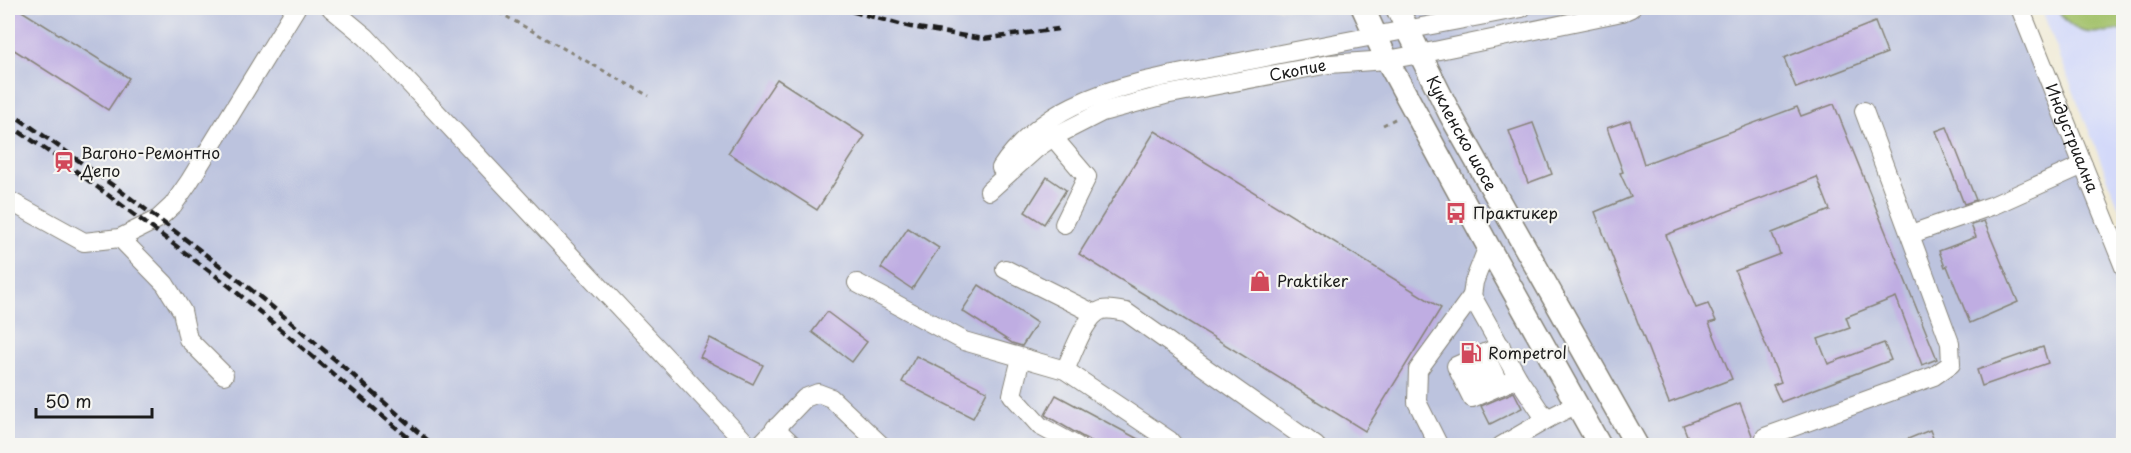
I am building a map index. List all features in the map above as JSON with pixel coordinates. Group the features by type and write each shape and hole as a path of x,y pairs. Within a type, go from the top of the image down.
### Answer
{"main road":[{"name":"Кукленско шосе","path":"1363,8 1387,60 1575,405 1600,446"},
{"name":"Кукленско шосе","path":"1397,8 1450,114 1637,446"}],"street":[{"path":"8,200 84,242 120,238 158,219 173,205 296,8"},
{"path":"331,8 366,38 749,446"},
{"path":"1465,19 1490,8"},
{"path":"1064,224 1087,177 1049,130 1071,107 1099,95 1185,73 1522,8"},
{"name":"Скопие","path":"989,191 1037,148 1049,130 1102,112 1165,95 1329,64 1387,60 1420,54 1622,12 1631,8"},
{"name":"Индустриална","path":"2020,8 2124,267"},
{"path":"1185,73 1187,92"},
{"path":"1765,437 1934,376 1950,364 1950,343 1864,111"},
{"path":"1911,234 1994,205 2083,165"},
{"path":"120,238 165,284 182,311 189,339 224,375"},
{"path":"1488,246 1474,282 1472,296 1493,389 1518,378"},
{"path":"1005,269 1095,314"},
{"path":"857,283 964,341 1065,370 1169,440 1174,446"},
{"path":"1439,446 1417,402 1418,370 1472,296"},
{"path":"1065,370 1090,318 1101,310 1126,312 1311,440 1316,446"},
{"path":"1485,353 1518,378 1540,411 1549,418"},
{"path":"1021,358 1012,395 1040,426 1077,446"},
{"path":"759,446 805,398 818,393 831,398 882,446"},
{"path":"1501,446 1575,405"},
{"path":"775,428 794,446"}],"path":[{"path":"491,8 649,96"},
{"path":"1383,125 1399,116"}],"shaded area":[{"path":"8,8 2021,8 2123,271 2123,445 8,445"},
{"path":"2041,8 2123,8 2123,218"}],"green space":[{"path":"2057,8 2123,8 2123,29 2085,32 2070,25"}],"building":[{"path":"8,8 17,8 129,78 108,110 8,46"},
{"path":"1875,22 1887,53 1796,88 1784,58"},
{"path":"777,79 865,136 817,210 728,153"},
{"path":"1834,104 1937,359 1922,365 1896,297 1846,317 1850,328 1818,339 1828,364 1884,343 1891,360 1781,402 1773,385 1781,382 1735,271 1780,254 1772,233 1830,210 1817,177 1666,235 1696,308 1708,304 1716,321 1709,323 1732,379 1669,403 1595,212 1631,197 1620,173 1623,172 1607,128 1630,120 1644,164 1797,107 1801,116"},
{"path":"1533,123 1552,174 1528,183 1509,131"},
{"path":"1947,127 1976,200 1964,204 1936,131"},
{"name":"Praktiker","path":"1155,131 1441,308 1365,431 1079,254"},
{"path":"1047,177 1066,190 1044,224 1025,212"},
{"path":"1984,221 2018,302 1970,323 1939,251 1976,237 1971,225"},
{"path":"908,228 939,248 912,289 881,268"},
{"path":"979,285 1037,323 1022,346 1012,343 962,311"},
{"path":"827,312 867,342 852,362 812,332"},
{"path":"710,338 763,365 753,384 700,357"},
{"path":"2043,347 2048,363 1982,386 1977,370"},
{"path":"916,356 987,391 973,418 902,382"},
{"path":"1514,392 1522,408 1490,424 1481,406"},
{"path":"1056,395 1151,446 1100,446 1083,437 1045,415"},
{"path":"1740,403 1756,446 1691,446 1683,425"},
{"path":"1930,430 1936,446 1893,446 1893,445"}],"railway":[{"path":"839,8 911,27 983,39 1058,29"},
{"path":"8,111 66,151 236,278 311,339 434,446"},
{"path":"8,124 64,162 228,285 418,446"}],"place":[{"name":"Вагоно-Ремонтно Депо","path":"64,162"},
{"name":"Практикер","path":"1456,213"},
{"name":"Praktiker","path":"1260,281"},
{"name":"Rompetrol","path":"1471,353"}]}
